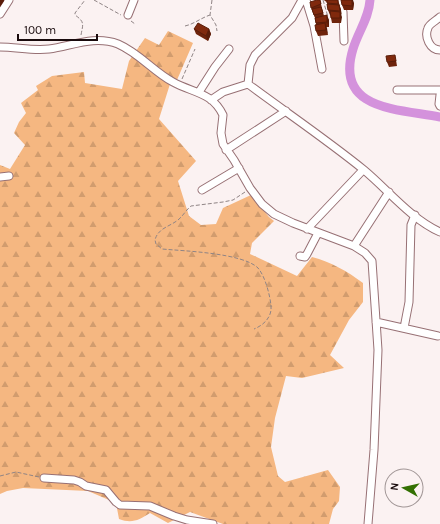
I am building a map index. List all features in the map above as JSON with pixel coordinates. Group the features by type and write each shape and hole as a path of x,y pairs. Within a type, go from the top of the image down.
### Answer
{"street":[{"path":"0,14 9,0"},
{"path":"126,17 134,0"},
{"path":"248,84 250,65 255,55 294,16 302,0"},
{"path":"306,0 314,26 322,69"},
{"path":"340,0 343,12 344,41"},
{"path":"440,17 428,26 427,29 427,38 431,46 434,50 440,50"},
{"path":"0,47 44,49 80,42 100,41 116,44 134,53 164,76 180,85 199,92 211,100 222,114 221,136 226,150 239,168 258,201 270,212 306,229 354,246 365,253 372,261 378,344 373,465 368,524"},
{"path":"199,92 229,49"},
{"path":"211,100 223,92 248,84"},
{"path":"248,84 363,170 414,215 440,232"},
{"path":"397,90 440,90"},
{"path":"440,95 440,106"},
{"path":"226,150 286,111"},
{"path":"202,190 239,168"},
{"path":"306,229 363,170"},
{"path":"0,177 9,176"},
{"path":"354,246 389,192"},
{"path":"404,328 409,302 411,225 414,215"},
{"path":"300,256 305,257 318,233"},
{"path":"376,322 438,336"},
{"path":"44,478 80,482 86,486 106,490 120,505 149,506 174,516 213,524"}],"path":[{"path":"80,42 83,22 75,15 75,13 85,0"},
{"path":"94,0 126,17 135,24"},
{"path":"212,0 210,15 216,25 217,30"},
{"path":"323,0 328,17"},
{"path":"185,26 194,24 202,18 210,15"},
{"path":"180,85 195,49"},
{"path":"250,188 233,200 191,206 178,220 166,226 159,232 155,240 156,244 162,249 213,254 242,260 256,267 260,271 268,292 271,308 268,318 263,325 254,329"},
{"path":"0,476 16,472 44,478"}],"green space":[{"path":"168,31 193,43 177,80 170,84 159,119 196,161 178,181 189,216 201,225 216,224 223,208 251,195 274,221 252,243 250,254 297,276 312,257 339,267 363,283 363,302 349,320 330,355 344,368 302,378 286,376 275,418 271,447 278,476 285,482 328,470 340,487 339,501 333,509 329,524 223,524 190,512 168,523 150,513 139,519 128,521 119,519 116,503 88,491 23,488 0,494 0,165 10,169 25,145 14,133 19,122 26,113 21,103 38,90 36,86 52,76 84,72 85,83 122,89 129,61 145,38 159,45"}],"building":[{"path":"320,0 321,4 311,8 310,2"},
{"path":"327,0 338,0 338,4 327,3"},
{"path":"341,0 352,0 352,6 342,5"},
{"path":"327,4 339,5 340,11 328,10"},
{"path":"321,7 323,13 314,15 312,9"},
{"path":"330,11 340,12 340,18 331,18"},
{"path":"327,15 327,22 316,23 315,18"},
{"path":"198,23 209,29 206,36 194,29"},
{"path":"325,23 326,30 316,31 315,25"},
{"path":"395,55 396,61 387,62 386,56"}],"waterway":[{"path":"370,0 366,19 353,49 350,69 353,85 362,96 374,103 407,112 440,117"}]}
